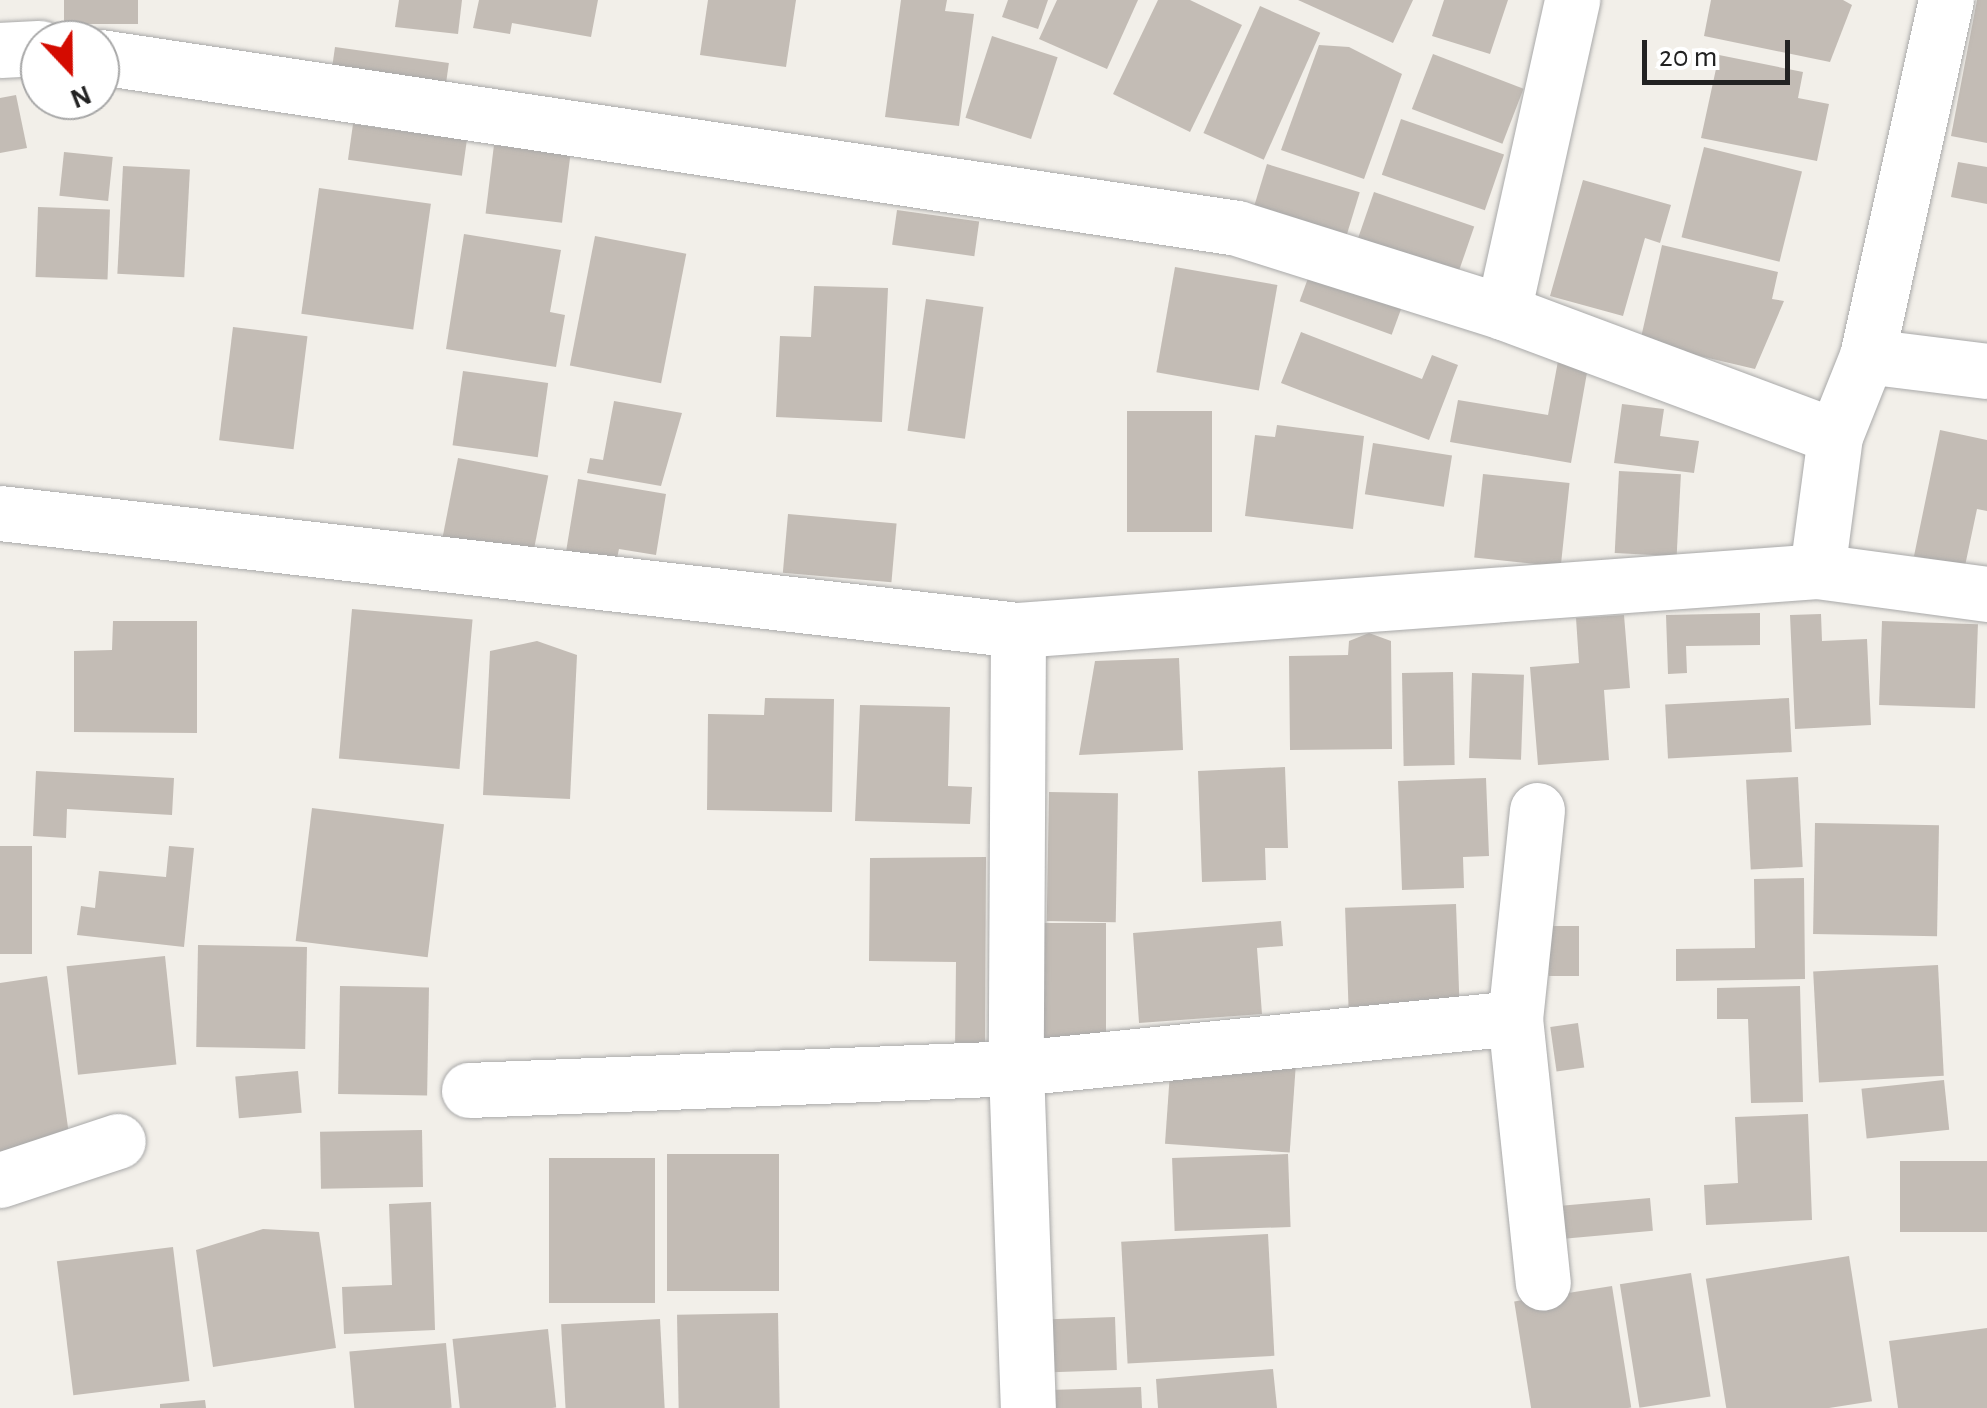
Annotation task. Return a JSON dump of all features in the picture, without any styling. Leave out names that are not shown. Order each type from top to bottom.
[{"type":"street","points":[[1503,312],[1572,0]]},
{"type":"street","points":[[1817,571],[1835,436],[1866,356],[1946,0]]},
{"type":"street","points":[[120,60],[1237,228],[1503,312],[1835,436]]},
{"type":"street","points":[[1866,356],[1987,371]]},
{"type":"street","points":[[0,513],[1018,630],[1817,571],[1987,594]]},
{"type":"street","points":[[1018,630],[1016,1068],[1028,1408]]},
{"type":"street","points":[[1537,810],[1516,1018],[1543,1283]]},
{"type":"street","points":[[470,1090],[1016,1068],[1516,1018]]},
{"type":"street","points":[[0,1180],[118,1141]]},
{"type":"building","points":[[64,0],[138,0],[138,24],[120,24],[120,20],[64,20]]},
{"type":"building","points":[[399,0],[462,0],[458,34],[395,27]]},
{"type":"building","points":[[479,0],[598,0],[591,37],[512,23],[510,34],[473,28]]},
{"type":"building","points":[[708,0],[796,0],[786,67],[700,55]]},
{"type":"building","points":[[901,0],[947,0],[945,11],[974,14],[959,126],[885,117]]},
{"type":"building","points":[[1008,0],[1048,0],[1038,29],[1002,17]]},
{"type":"building","points":[[1057,0],[1138,0],[1107,69],[1039,39]]},
{"type":"building","points":[[1158,0],[1190,0],[1242,25],[1190,132],[1113,94]]},
{"type":"building","points":[[1298,0],[1413,0],[1393,43]]},
{"type":"building","points":[[1444,0],[1508,0],[1490,54],[1432,36]]},
{"type":"building","points":[[1711,0],[1843,0],[1852,5],[1830,62],[1704,36]]},
{"type":"building","points":[[1977,0],[1987,0],[1987,143],[1951,136]]},
{"type":"building","points":[[1260,6],[1320,33],[1264,160],[1203,133]]},
{"type":"building","points":[[992,36],[1058,57],[1031,139],[965,118]]},
{"type":"building","points":[[1319,45],[1349,47],[1402,74],[1364,179],[1281,150]]},
{"type":"building","points":[[335,47],[449,63],[443,104],[329,88]]},
{"type":"building","points":[[1433,54],[1524,89],[1502,144],[1412,109]]},
{"type":"building","points":[[1719,55],[1803,72],[1798,98],[1829,104],[1817,161],[1701,138]]},
{"type":"building","points":[[16,95],[27,148],[0,153],[0,98]]},
{"type":"building","points":[[1401,119],[1504,154],[1485,210],[1382,175]]},
{"type":"building","points":[[353,124],[467,140],[462,176],[348,160]]},
{"type":"building","points":[[494,145],[570,154],[562,223],[486,213]]},
{"type":"building","points":[[1704,147],[1802,171],[1780,262],[1682,237]]},
{"type":"building","points":[[64,152],[113,157],[108,201],[59,196]]},
{"type":"building","points":[[1958,162],[1987,167],[1987,204],[1951,197]]},
{"type":"building","points":[[1267,164],[1360,192],[1345,242],[1252,214]]},
{"type":"building","points":[[123,166],[190,170],[184,277],[117,274]]},
{"type":"building","points":[[1583,180],[1671,205],[1660,243],[1645,238],[1623,316],[1550,296]]},
{"type":"building","points":[[319,188],[431,204],[413,329],[301,314]]},
{"type":"building","points":[[1374,192],[1474,227],[1457,277],[1357,242]]},
{"type":"building","points":[[38,207],[110,210],[108,279],[36,277]]},
{"type":"building","points":[[897,210],[979,222],[974,256],[892,245]]},
{"type":"building","points":[[464,234],[561,250],[550,312],[565,315],[556,367],[446,349]]},
{"type":"building","points":[[595,236],[686,254],[661,383],[570,366]]},
{"type":"building","points":[[1662,245],[1778,272],[1772,299],[1784,301],[1755,369],[1640,342]]},
{"type":"building","points":[[1315,259],[1407,293],[1392,335],[1300,301]]},
{"type":"building","points":[[1175,267],[1277,285],[1259,390],[1156,372]]},
{"type":"building","points":[[814,286],[888,288],[882,422],[776,417],[780,336],[811,337]]},
{"type":"building","points":[[926,299],[983,307],[965,439],[907,431]]},
{"type":"building","points":[[233,327],[307,336],[294,449],[219,440]]},
{"type":"building","points":[[1301,332],[1422,379],[1432,355],[1458,365],[1429,440],[1281,383]]},
{"type":"building","points":[[1558,361],[1588,367],[1571,463],[1450,442],[1458,400],[1548,415]]},
{"type":"building","points":[[463,371],[548,383],[538,457],[453,445]]},
{"type":"building","points":[[614,401],[682,413],[661,486],[587,473],[590,458],[603,460]]},
{"type":"building","points":[[1622,404],[1664,409],[1660,436],[1699,441],[1694,473],[1614,463]]},
{"type":"building","points":[[1127,411],[1212,411],[1212,532],[1127,532]]},
{"type":"building","points":[[1277,425],[1364,436],[1353,529],[1245,516],[1255,435],[1275,437]]},
{"type":"building","points":[[1940,430],[1987,440],[1987,511],[1977,509],[1965,566],[1914,556]]},
{"type":"building","points":[[1373,443],[1452,456],[1444,507],[1365,494]]},
{"type":"building","points":[[458,458],[548,476],[533,556],[442,538]]},
{"type":"building","points":[[1619,471],[1681,474],[1677,556],[1615,553]]},
{"type":"building","points":[[1483,474],[1570,483],[1561,567],[1474,558]]},
{"type":"building","points":[[578,479],[666,494],[656,555],[619,549],[614,572],[564,564]]},
{"type":"building","points":[[788,514],[897,523],[891,582],[783,573]]},
{"type":"building","points":[[352,609],[473,620],[459,769],[339,758]]},
{"type":"building","points":[[1760,613],[1760,645],[1686,646],[1687,673],[1668,674],[1666,615]]},
{"type":"building","points":[[1821,614],[1822,641],[1867,639],[1871,725],[1795,729],[1790,615]]},
{"type":"building","points":[[1624,615],[1630,688],[1604,690],[1609,760],[1538,765],[1530,667],[1579,663],[1576,618]]},
{"type":"building","points":[[113,621],[197,621],[197,733],[74,732],[74,651],[112,650]]},
{"type":"building","points":[[1882,621],[1978,624],[1975,708],[1879,705]]},
{"type":"building","points":[[1369,633],[1391,641],[1392,749],[1290,750],[1289,656],[1348,655],[1349,641]]},
{"type":"building","points":[[537,641],[577,655],[570,799],[483,795],[490,651]]},
{"type":"building","points":[[1179,658],[1183,750],[1079,755],[1095,661]]},
{"type":"building","points":[[1453,672],[1455,765],[1404,766],[1402,673]]},
{"type":"building","points":[[1472,673],[1524,675],[1521,760],[1469,758]]},
{"type":"building","points":[[765,698],[834,699],[832,812],[707,810],[708,714],[764,715]]},
{"type":"building","points":[[1789,698],[1792,752],[1668,758],[1665,704]]},
{"type":"building","points":[[860,705],[950,707],[948,786],[972,787],[970,824],[855,821]]},
{"type":"building","points":[[1285,767],[1288,848],[1265,848],[1266,880],[1202,882],[1198,771]]},
{"type":"building","points":[[36,771],[174,778],[172,815],[67,809],[66,838],[33,836]]},
{"type":"building","points":[[1798,777],[1803,867],[1751,870],[1746,780]]},
{"type":"building","points":[[1486,778],[1489,856],[1463,857],[1464,888],[1402,890],[1398,781]]},
{"type":"building","points":[[1049,792],[1118,793],[1116,922],[1047,921]]},
{"type":"building","points":[[312,808],[444,824],[428,957],[296,941]]},
{"type":"building","points":[[1815,823],[1939,825],[1937,936],[1813,934]]},
{"type":"building","points":[[0,846],[32,846],[32,954],[0,954]]},
{"type":"building","points":[[169,846],[194,848],[184,947],[77,935],[81,906],[95,908],[99,871],[166,877]]},
{"type":"building","points":[[986,857],[985,1050],[955,1050],[956,962],[869,961],[870,858]]},
{"type":"building","points":[[1804,878],[1805,979],[1676,981],[1676,949],[1755,948],[1754,879]]},
{"type":"building","points":[[1456,904],[1459,1003],[1349,1007],[1345,908]]},
{"type":"building","points":[[1281,921],[1283,946],[1257,948],[1262,1014],[1139,1023],[1133,933]]},
{"type":"building","points":[[1032,923],[1106,923],[1106,1042],[1032,1042]]},
{"type":"building","points":[[1549,926],[1579,926],[1579,976],[1549,976]]},
{"type":"building","points":[[198,945],[307,947],[305,1049],[196,1047]]},
{"type":"building","points":[[165,956],[176,1064],[78,1075],[67,966]]},
{"type":"building","points":[[1938,965],[1944,1076],[1819,1082],[1813,972]]},
{"type":"building","points":[[47,976],[70,1142],[0,1152],[0,983]]},
{"type":"building","points":[[340,986],[429,988],[427,1096],[338,1094]]},
{"type":"building","points":[[1800,986],[1803,1102],[1751,1103],[1748,1019],[1717,1019],[1717,988]]},
{"type":"building","points":[[1578,1023],[1584,1068],[1557,1071],[1550,1027]]},
{"type":"building","points":[[1171,1058],[1296,1067],[1290,1153],[1165,1144]]},
{"type":"building","points":[[298,1071],[302,1113],[239,1118],[235,1076]]},
{"type":"building","points":[[1944,1080],[1949,1130],[1867,1138],[1861,1089]]},
{"type":"building","points":[[1808,1114],[1812,1220],[1706,1225],[1704,1185],[1738,1183],[1735,1117]]},
{"type":"building","points":[[422,1130],[423,1187],[321,1189],[320,1132]]},
{"type":"building","points":[[667,1154],[779,1154],[779,1291],[667,1291]]},
{"type":"building","points":[[1288,1154],[1291,1227],[1175,1231],[1172,1158]]},
{"type":"building","points":[[549,1158],[655,1158],[655,1303],[549,1303]]},
{"type":"building","points":[[1900,1161],[1987,1161],[1987,1232],[1900,1232]]},
{"type":"building","points":[[1650,1198],[1653,1231],[1561,1239],[1558,1206]]},
{"type":"building","points":[[431,1202],[435,1330],[344,1334],[342,1287],[392,1285],[389,1204]]},
{"type":"building","points":[[263,1229],[319,1232],[336,1348],[213,1367],[196,1250]]},
{"type":"building","points":[[1268,1234],[1274,1356],[1128,1364],[1121,1242]]},
{"type":"building","points":[[173,1247],[189,1381],[73,1395],[57,1261]]},
{"type":"building","points":[[1849,1256],[1872,1401],[1829,1408],[1726,1408],[1706,1279]]},
{"type":"building","points":[[1691,1273],[1711,1396],[1639,1408],[1620,1284]]},
{"type":"building","points":[[1612,1286],[1631,1407],[1531,1408],[1514,1301]]},
{"type":"building","points":[[778,1313],[780,1408],[679,1408],[677,1315]]},
{"type":"building","points":[[1115,1317],[1117,1370],[1045,1372],[1043,1320]]},
{"type":"building","points":[[660,1319],[665,1408],[566,1408],[561,1324]]},
{"type":"building","points":[[1987,1328],[1987,1408],[1898,1408],[1889,1341]]},
{"type":"building","points":[[548,1329],[556,1408],[460,1408],[453,1339]]},
{"type":"building","points":[[446,1343],[452,1408],[354,1408],[349,1351]]},
{"type":"building","points":[[1273,1369],[1277,1408],[1158,1408],[1156,1379]]},
{"type":"building","points":[[1141,1387],[1142,1408],[1051,1408],[1050,1390]]},
{"type":"building","points":[[205,1400],[206,1408],[160,1408],[160,1404]]}]
